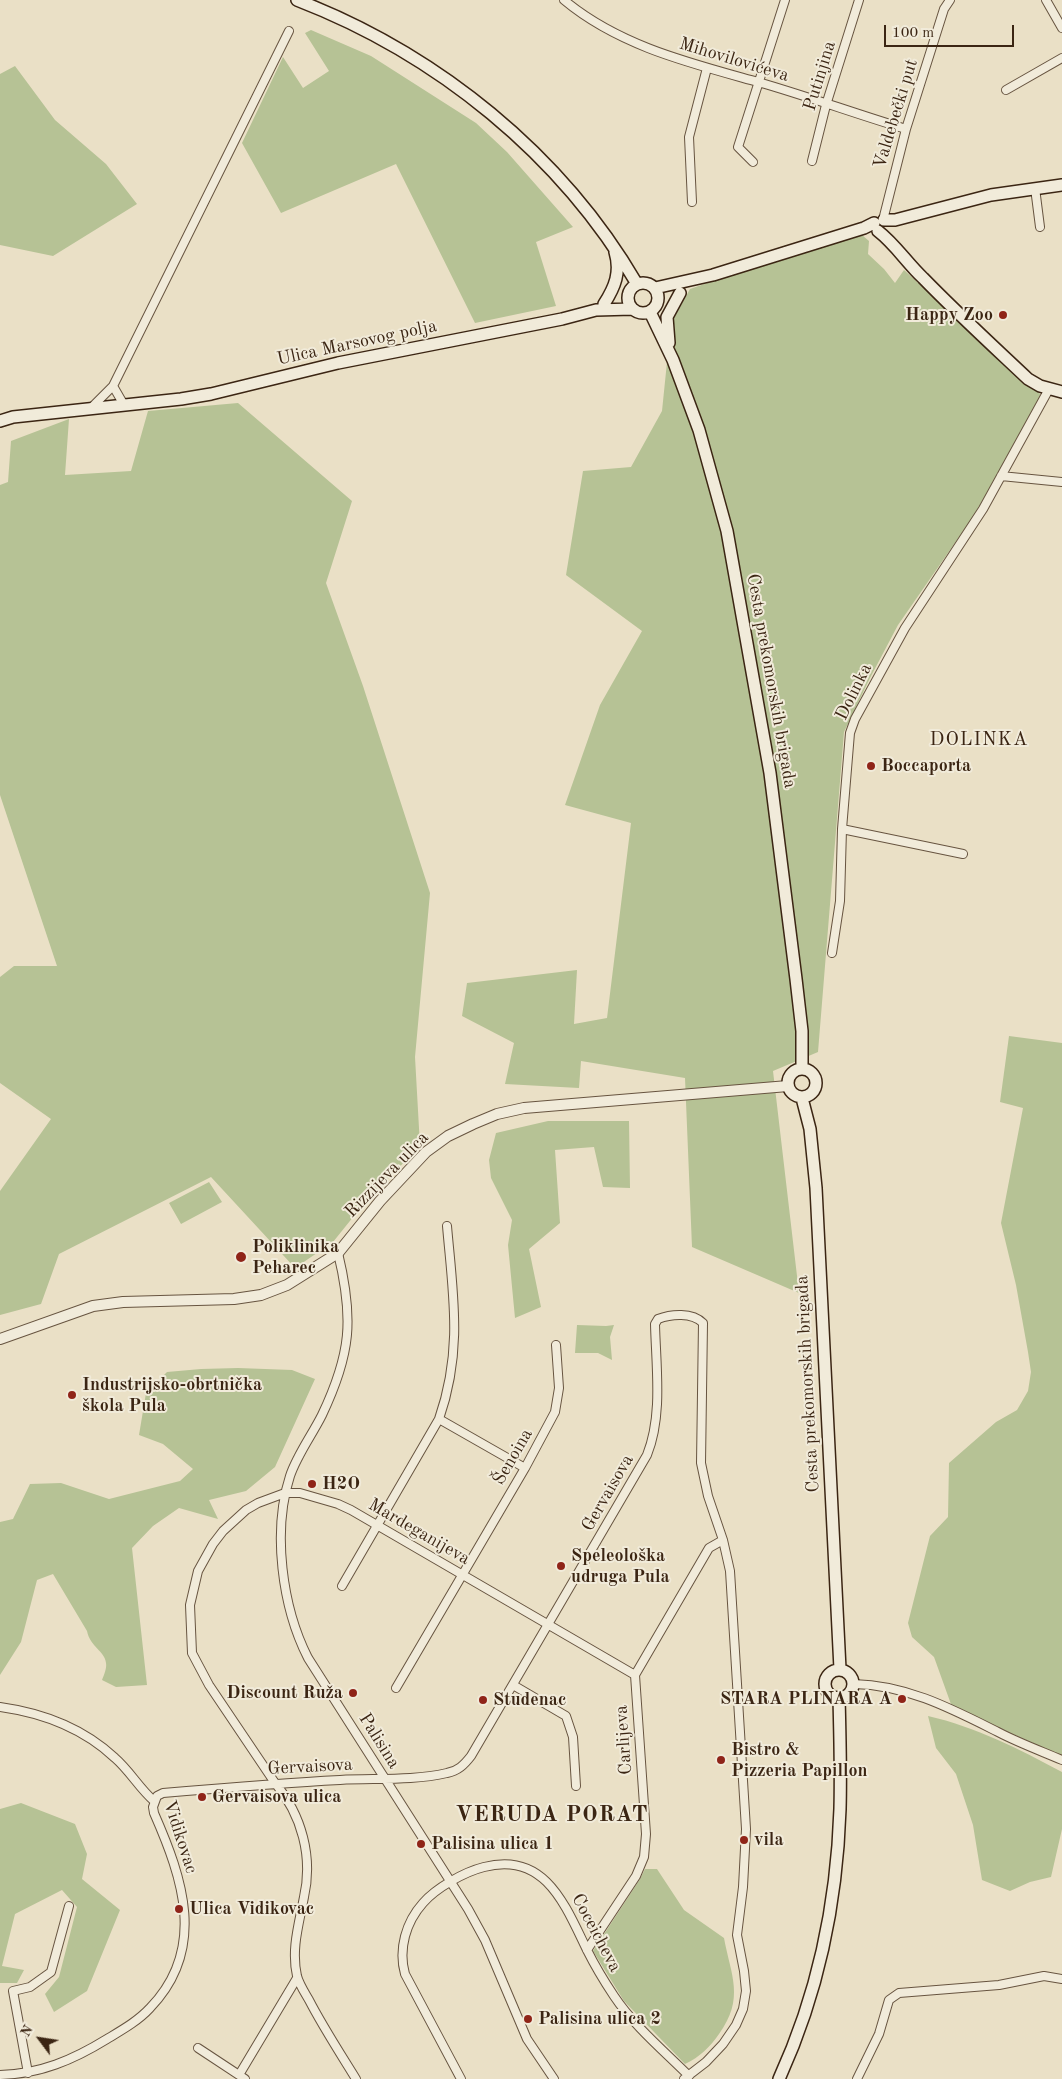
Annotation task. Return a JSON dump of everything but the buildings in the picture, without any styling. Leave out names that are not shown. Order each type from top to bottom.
[{"type":"main road","points":[[297,0],[384,40],[467,94],[509,129],[550,169],[599,225],[638,284]]},
{"type":"main road","points":[[655,288],[713,275],[881,224],[991,195],[1062,185]]},
{"type":"main road","points":[[881,224],[920,276],[962,318],[1028,379],[1040,386],[1062,392]]},
{"type":"main road","points":[[600,307],[617,278],[618,265],[612,243]]},
{"type":"main road","points":[[658,301],[658,292],[648,283],[638,284],[631,288],[628,294],[628,301],[632,309],[641,313],[650,312],[658,301],[680,293],[713,275]]},
{"type":"main road","points":[[670,352],[667,317],[680,293]]},
{"type":"main road","name":"Ulica Marsovog polja","points":[[0,421],[13,417],[124,406],[211,394],[338,363],[562,319],[600,307],[628,294]]},
{"type":"main road","name":"Ulica Marsovog polja","points":[[600,307],[632,309]]},
{"type":"main road","name":"Cesta prekomorskih brigada","points":[[650,312],[670,352],[696,423],[727,531],[770,773],[802,1032],[802,1069]]},
{"type":"main road","points":[[802,1069],[812,1073],[816,1083],[812,1094],[802,1098],[792,1093],[788,1086],[789,1077],[792,1073],[802,1069]]},
{"type":"main road","name":"Cesta prekomorskih brigada","points":[[802,1098],[810,1129],[816,1188],[840,1669]]},
{"type":"main road","points":[[840,1669],[850,1673],[854,1684],[849,1694],[839,1698],[829,1694],[825,1684],[829,1673],[840,1669]]},
{"type":"main road","points":[[779,2079],[810,2000],[819,1967],[832,1899],[840,1808],[839,1698]]},
{"type":"street","name":"Mihovilovićeva","points":[[564,0],[608,30],[661,54],[759,82],[906,129]]},
{"type":"street","points":[[753,162],[738,147],[786,0]]},
{"type":"street","name":"Putinjina","points":[[812,162],[826,104],[859,0]]},
{"type":"street","name":"Valdebečki put","points":[[881,224],[906,129],[944,9],[950,0]]},
{"type":"street","points":[[1046,0],[1062,28]]},
{"type":"street","points":[[90,409],[113,386],[289,31]]},
{"type":"street","points":[[1006,90],[1062,58]]},
{"type":"street","points":[[692,202],[689,137],[707,68]]},
{"type":"street","points":[[1035,188],[1040,227]]},
{"type":"street","points":[[113,386],[124,406]]},
{"type":"street","name":"Dolinka","points":[[832,953],[840,901],[842,829],[850,733],[855,719],[904,628],[967,536],[1049,389]]},
{"type":"street","points":[[1001,476],[1062,482]]},
{"type":"street","points":[[842,829],[963,854]]},
{"type":"street","name":"Rizzijeva ulica","points":[[0,1339],[93,1306],[123,1302],[234,1300],[261,1295],[287,1285],[338,1253],[380,1201],[426,1152],[448,1136],[497,1114],[524,1108],[788,1086]]},
{"type":"street","points":[[342,1586],[439,1418],[447,1396],[454,1352],[455,1330],[447,1226]]},
{"type":"street","name":"Palisina","points":[[338,1253],[348,1313],[343,1361],[336,1383],[321,1416],[291,1473],[285,1493],[282,1525],[285,1589],[298,1637],[308,1658],[451,1883],[485,1940],[527,2039],[554,2079]]},
{"type":"street","name":"Gervaisova","points":[[154,1801],[163,1793],[276,1783],[363,1779],[386,1780],[446,1774],[460,1768],[471,1756],[647,1456],[653,1442],[656,1416],[655,1324],[658,1319],[691,1316],[698,1318],[702,1323],[701,1462],[708,1496],[723,1540]]},
{"type":"street","name":"Šenoina","points":[[396,1688],[543,1437],[555,1412],[558,1400],[556,1345]]},
{"type":"street","points":[[439,1418],[525,1468]]},
{"type":"street","name":"Mardeganijeva","points":[[297,1978],[295,1938],[305,1895],[307,1862],[302,1833],[296,1814],[288,1798],[209,1685],[192,1653],[190,1605],[198,1571],[213,1544],[223,1531],[246,1510],[258,1503],[285,1493],[300,1493],[338,1504],[378,1525],[635,1675]]},
{"type":"street","points":[[635,1675],[708,1548],[723,1540],[730,1571],[746,1821],[743,1887],[737,1935],[746,1991],[743,2009],[736,2025],[723,2044],[687,2078]]},
{"type":"street","name":"Carlijeva","points":[[587,1950],[636,1876],[646,1847],[646,1818],[635,1675]]},
{"type":"street","points":[[854,1684],[877,1684],[907,1692],[966,1716],[1062,1760]]},
{"type":"street","points":[[513,1685],[566,1716],[574,1737],[576,1786]]},
{"type":"street","name":"Vidikovac","points":[[0,1708],[44,1716],[95,1741],[116,1759],[154,1801],[154,1813],[175,1865],[183,1900],[186,1930],[184,1946],[175,1971],[157,2001],[130,2025],[67,2062],[28,2073],[0,2076]]},
{"type":"street","name":"Coceicheva","points":[[461,2079],[405,1974],[402,1963],[407,1927],[417,1910],[433,1893],[468,1872],[493,1865],[507,1864],[522,1867],[545,1880],[555,1889],[569,1912],[603,1979],[621,2006],[687,2078]]},
{"type":"street","points":[[28,2073],[13,1991],[30,1987],[52,1972],[69,1906]]},
{"type":"street","points":[[857,2079],[879,2034],[883,2014],[889,2000],[899,1993],[999,1985],[1044,1976],[1062,1979]]},
{"type":"street","points":[[198,2048],[242,2077],[297,1978]]},
{"type":"street","points":[[297,1978],[315,2012],[356,2079]]},
{"type":"green space","points":[[311,30],[371,56],[476,123],[507,152],[573,227],[536,242],[556,306],[475,323],[396,164],[281,213],[242,143],[283,57],[303,88],[329,71],[305,33]]},
{"type":"green space","points":[[15,66],[55,120],[106,164],[137,204],[53,256],[0,245],[0,74]]},
{"type":"green space","points":[[862,235],[869,241],[868,254],[895,283],[904,270],[1041,395],[975,514],[898,625],[844,732],[818,1052],[773,1071],[799,1293],[692,1247],[685,1078],[581,1061],[579,1088],[505,1084],[514,1043],[462,1016],[467,983],[577,970],[574,1024],[607,1018],[631,823],[565,805],[600,705],[642,631],[566,575],[583,471],[631,467],[662,411],[671,323],[690,289],[765,263]]},
{"type":"green space","points":[[238,403],[352,501],[326,583],[363,686],[430,893],[415,1057],[420,1146],[366,1201],[333,1242],[295,1268],[211,1177],[59,1254],[41,1304],[0,1315],[0,1191],[51,1119],[0,1083],[0,977],[14,966],[57,966],[0,795],[0,485],[8,482],[11,441],[69,419],[65,475],[131,471],[148,411]]},
{"type":"green space","points":[[1009,1036],[1062,1043],[1062,1756],[952,1707],[934,1657],[912,1637],[908,1623],[930,1536],[948,1517],[949,1463],[996,1422],[1017,1410],[1028,1391],[1031,1372],[1028,1352],[1016,1285],[1001,1223],[1023,1108],[1000,1102]]},
{"type":"green space","points":[[548,1121],[629,1121],[630,1188],[603,1187],[594,1147],[555,1150],[560,1223],[529,1249],[541,1307],[515,1318],[508,1245],[512,1220],[491,1178],[489,1160],[496,1133]]},
{"type":"green space","points":[[209,1182],[222,1202],[181,1224],[169,1203]]},
{"type":"green space","points":[[577,1325],[614,1325],[610,1337],[612,1360],[598,1353],[575,1353]]},
{"type":"green space","points":[[238,1368],[292,1370],[315,1379],[275,1467],[246,1491],[209,1500],[218,1519],[179,1508],[153,1526],[132,1548],[147,1685],[116,1687],[102,1680],[106,1667],[105,1659],[91,1641],[53,1574],[37,1580],[21,1642],[0,1675],[0,1522],[13,1519],[30,1484],[61,1483],[109,1499],[180,1481],[193,1469],[163,1444],[139,1435],[146,1393],[167,1372]]},
{"type":"green space","points":[[928,1716],[980,1732],[1062,1772],[1062,1829],[1051,1877],[1030,1882],[1010,1891],[982,1880],[973,1825],[956,1774],[936,1748]]},
{"type":"green space","points":[[21,1803],[75,1824],[87,1854],[82,1879],[120,1910],[87,1991],[54,2012],[45,1994],[59,1977],[77,1907],[62,1890],[15,1914],[2,1966],[24,1970],[17,1983],[0,1983],[0,1809]]},
{"type":"green space","points":[[645,1869],[657,1869],[684,1910],[724,1938],[732,1976],[734,1998],[727,2021],[708,2047],[700,2055],[685,2064],[624,2001],[593,1951]]},
{"type":"place","name":"Happy Zoo","points":[[1003,315]]},
{"type":"place","name":"Boccaporta","points":[[871,766]]},
{"type":"place","name":"Poliklinika Peharec","points":[[241,1257]]},
{"type":"place","name":"Industrijsko-obrtnička škola Pula","points":[[72,1395]]},
{"type":"place","name":"H2O","points":[[312,1484]]},
{"type":"place","name":"Speleološka udruga Pula","points":[[561,1566]]},
{"type":"place","name":"Discount Ruža","points":[[353,1693]]},
{"type":"place","name":"STARA PLINARA A","points":[[902,1699]]},
{"type":"place","name":"Studenac","points":[[483,1700]]},
{"type":"place","name":"Bistro & Pizzeria Papillon","points":[[721,1760]]},
{"type":"place","name":"Gervaisova ulica","points":[[202,1797]]},
{"type":"place","name":"vila","points":[[744,1840]]},
{"type":"place","name":"Palisina ulica 1","points":[[421,1844]]},
{"type":"place","name":"Ulica Vidikovac","points":[[179,1909]]},
{"type":"place","name":"Palisina ulica 2","points":[[528,2019]]},
{"type":"district","name":"DOLINKA","points":[[979,740]]},
{"type":"district","name":"VERUDA PORAT","points":[[552,1815]]}]
